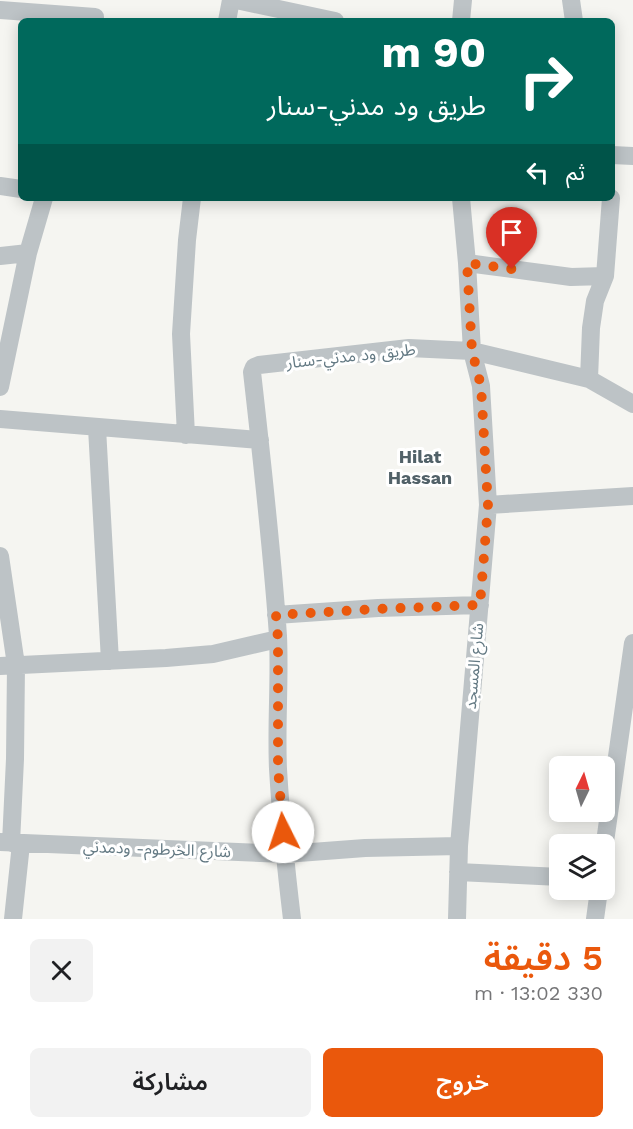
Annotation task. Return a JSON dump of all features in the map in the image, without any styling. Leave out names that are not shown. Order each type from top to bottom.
[{"type":"street","points":[[227,18],[231,0]]},
{"type":"street","points":[[236,0],[321,18]]},
{"type":"street","points":[[461,18],[463,0]]},
{"type":"street","points":[[571,0],[574,18]]},
{"type":"street","points":[[0,10],[96,12]]},
{"type":"street","points":[[615,155],[633,156]]},
{"type":"street","points":[[0,186],[18,189]]},
{"type":"street","points":[[0,387],[28,254],[43,201]]},
{"type":"street","points":[[186,435],[181,334],[192,201]]},
{"type":"street","name":"شارع المسجد","points":[[457,919],[459,846],[488,506],[481,386],[472,351],[461,201]]},
{"type":"street","points":[[590,379],[591,328],[595,301],[605,276],[611,201]]},
{"type":"street","points":[[0,256],[28,254]]},
{"type":"street","points":[[467,263],[572,277],[605,276]]},
{"type":"street","name":"طريق ود مدني-سنار","points":[[260,440],[252,372],[254,368],[259,365],[409,348],[472,351],[590,379],[633,404]]},
{"type":"street","points":[[0,419],[260,440],[278,639],[278,767],[292,919]]},
{"type":"street","points":[[97,428],[110,661]]},
{"type":"street","points":[[488,506],[633,496]]},
{"type":"street","points":[[0,556],[16,740],[10,843],[13,919]]},
{"type":"street","points":[[276,615],[480,605]]},
{"type":"street","points":[[8,665],[213,654],[278,639]]},
{"type":"street","points":[[607,834],[629,706],[633,643]]},
{"type":"street","name":"شارع الخرطوم- ودمدني","points":[[10,843],[285,854],[365,848],[459,846]]},
{"type":"street","points":[[458,872],[549,876]]},
{"type":"street","points":[[595,919],[598,900]]},
{"type":"district","name":"Hilat Hassan","points":[[420,466]]},
{"type":"route","points":[[283,832],[278,767],[276,615],[480,605],[488,506],[481,386],[472,351],[467,263],[512,269]]}]
